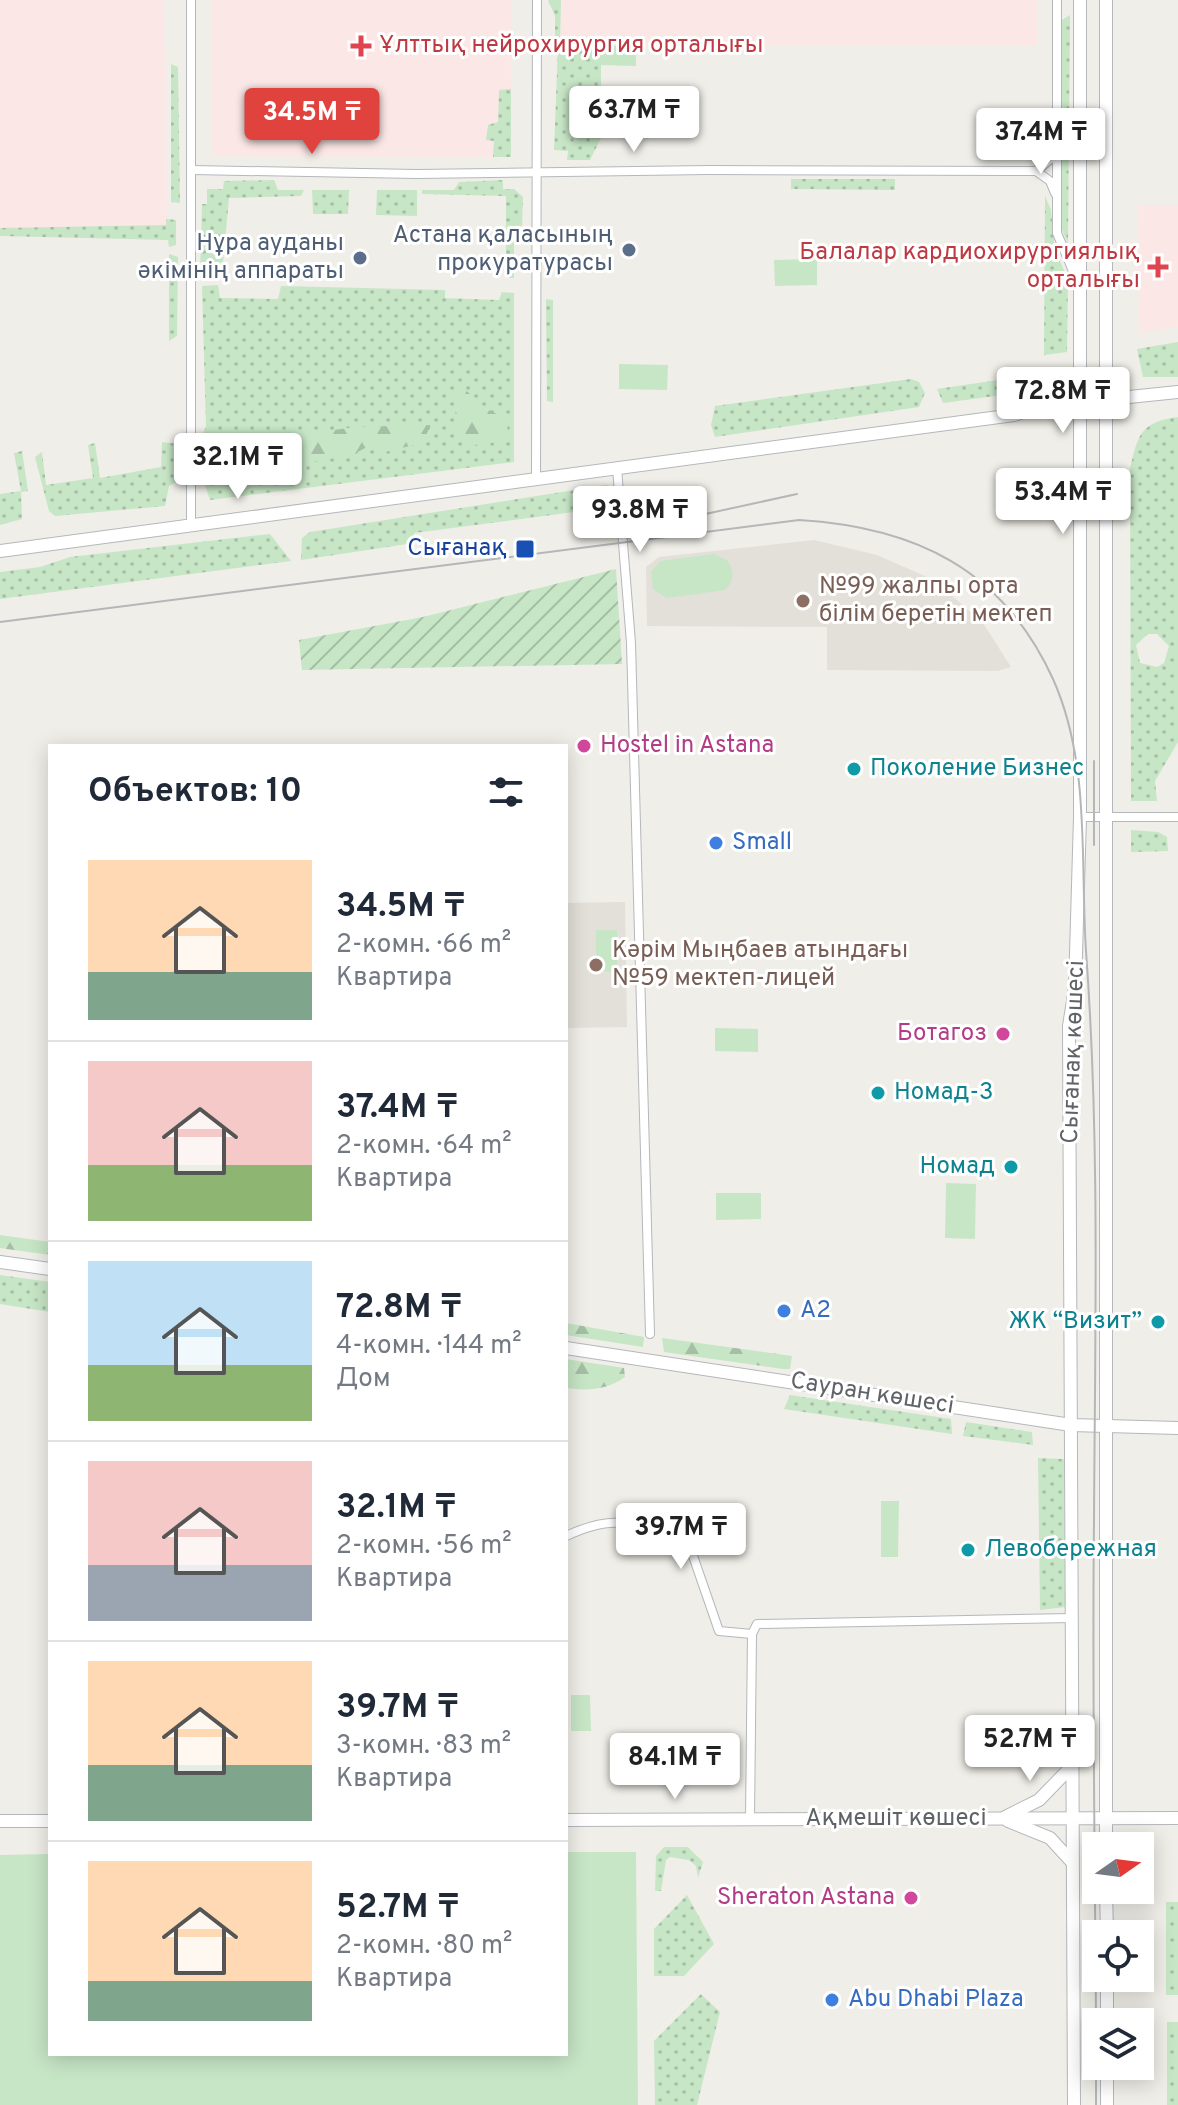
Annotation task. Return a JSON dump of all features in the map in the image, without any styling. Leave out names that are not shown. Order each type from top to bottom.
[{"type":"main road","name":"Сығанақ көшесі","points":[[1074,2105],[1069,1026],[1075,988],[1080,817],[1080,0]]},
{"type":"main road","name":"Сығанақ көшесі","points":[[1106,0],[1106,1832]]},
{"type":"main road","points":[[555,476],[563,470],[691,451],[1040,406],[1178,392]]},
{"type":"main road","points":[[0,551],[1014,415],[1040,406]]},
{"type":"main road","points":[[0,1262],[48,1269]]},
{"type":"main road","name":"Сауран көшесі","points":[[568,1348],[1071,1425],[1178,1428]]},
{"type":"main road","points":[[1002,1818],[1039,1800],[1072,1766]]},
{"type":"main road","points":[[1002,1818],[1050,1838],[1071,1861]]},
{"type":"main road","name":"Ақмешіт көшесі","points":[[568,1820],[1178,1818]]},
{"type":"main road","points":[[0,1821],[48,1821]]},
{"type":"main road","points":[[1107,2080],[1107,2105]]},
{"type":"street","points":[[191,0],[191,526]]},
{"type":"street","points":[[536,478],[537,0]]},
{"type":"street","points":[[1057,0],[1057,233],[1081,290]]},
{"type":"street","points":[[1032,171],[1057,154]]},
{"type":"street","points":[[192,170],[417,174],[536,171],[1032,171],[1050,181],[1057,199]]},
{"type":"street","points":[[617,468],[631,643],[650,1334]]},
{"type":"street","points":[[1080,817],[1178,817]]},
{"type":"street","points":[[568,1535],[588,1526],[620,1521],[692,1553],[719,1631],[752,1634]]},
{"type":"street","points":[[750,1819],[752,1634],[753,1628],[761,1623],[1073,1618]]},
{"type":"shaded area","points":[[0,0],[164,0],[167,225],[0,228]]},
{"type":"shaded area","name":"Ұлттық нейрохирургия орталығы","points":[[211,0],[512,0],[511,157],[211,156]]},
{"type":"shaded area","points":[[561,0],[1037,0],[1037,46],[560,46]]},
{"type":"shaded area","name":"Балалар кардиохирургиялық орталығы","points":[[1137,206],[1178,206],[1178,327],[1139,333]]},
{"type":"shaded area","name":"№99 жалпы орта білім беретін мектеп","points":[[814,540],[877,555],[934,580],[983,623],[1011,667],[998,671],[827,670],[827,627],[647,626],[646,567],[659,557]]},
{"type":"shaded area","name":"Кәрім Мыңбаев атындағы №59 мектеп-лицей","points":[[625,902],[627,1027],[568,1028],[568,903]]},
{"type":"green space","points":[[548,0],[561,0],[560,46],[601,46],[601,138],[590,160],[567,160],[568,151],[554,150],[558,46],[555,43],[555,16]]},
{"type":"green space","points":[[1070,15],[1068,244],[1060,225],[1060,21]]},
{"type":"green space","points":[[601,46],[636,46],[636,66],[601,65]]},
{"type":"green space","points":[[171,64],[178,67],[180,203],[171,202]]},
{"type":"green space","points":[[511,89],[511,157],[493,157],[494,141],[486,140],[488,125],[498,122],[499,90]]},
{"type":"green space","points":[[791,179],[895,179],[895,190],[791,189]]},
{"type":"green space","points":[[274,180],[278,190],[304,190],[301,196],[229,198],[222,274],[200,275],[202,204],[207,204],[207,189],[223,189],[224,181]]},
{"type":"green space","points":[[503,180],[503,189],[514,189],[523,197],[522,226],[514,231],[514,278],[506,278],[506,196],[422,194],[422,190],[454,190],[459,182]]},
{"type":"green space","points":[[312,190],[349,190],[348,214],[313,214]]},
{"type":"green space","points":[[377,190],[417,190],[417,216],[376,215]]},
{"type":"green space","points":[[1045,196],[1051,210],[1055,250],[1068,279],[1067,352],[1044,355]]},
{"type":"green space","points":[[166,219],[176,220],[176,245],[169,247],[168,240],[0,236],[0,228],[166,225]]},
{"type":"green space","points":[[169,254],[178,257],[177,336],[169,341]]},
{"type":"green space","points":[[817,259],[817,285],[775,286],[774,260]]},
{"type":"green space","points":[[218,285],[220,298],[278,299],[281,286],[445,290],[445,298],[499,300],[502,292],[514,293],[514,462],[210,500],[199,454],[206,427],[202,286]]},
{"type":"green space","points":[[546,299],[553,300],[553,402],[547,401]]},
{"type":"green space","points":[[1178,342],[1178,377],[1143,377],[1137,349]]},
{"type":"green space","points":[[619,364],[668,365],[667,390],[619,389]]},
{"type":"green space","points":[[1039,374],[1041,390],[943,403],[937,389]]},
{"type":"green space","points":[[911,379],[919,382],[925,393],[919,407],[715,437],[711,425],[715,406]]},
{"type":"green space","points":[[456,381],[484,407],[507,420],[508,441],[466,446],[455,435]]},
{"type":"green space","points":[[1178,417],[1178,742],[1155,781],[1157,801],[1131,801],[1130,469],[1143,432],[1165,419]],"holes":[[[1148,634],[1157,634],[1169,646],[1164,663],[1157,667],[1140,663],[1136,645]]]},
{"type":"green space","points":[[431,425],[422,443],[385,452],[367,447],[352,455],[215,478],[215,447],[355,427]]},
{"type":"green space","points":[[162,442],[178,444],[178,481],[169,486],[165,506],[55,516],[49,511],[35,457],[42,452],[46,485],[93,478],[88,445],[95,443],[100,478],[161,467]]},
{"type":"green space","points":[[22,451],[28,491],[21,492],[22,519],[0,525],[0,494],[21,491],[14,453]]},
{"type":"green space","points":[[606,485],[612,487],[612,507],[414,533],[414,543],[301,560],[302,538],[310,532]]},
{"type":"green space","points":[[270,534],[291,561],[0,599],[0,572],[40,567],[70,557]]},
{"type":"green space","points":[[714,554],[727,560],[731,568],[732,579],[725,590],[667,598],[653,589],[651,572],[660,561]]},
{"type":"green space","points":[[616,569],[622,664],[302,670],[299,640],[423,617]]},
{"type":"green space","points":[[1131,830],[1158,832],[1167,837],[1168,851],[1131,852]]},
{"type":"green space","points":[[596,930],[617,930],[617,972],[596,971]]},
{"type":"green space","points":[[715,1028],[758,1029],[758,1052],[715,1051]]},
{"type":"green space","points":[[946,1183],[976,1184],[975,1239],[945,1238]]},
{"type":"green space","points":[[716,1193],[761,1193],[761,1219],[716,1220]]},
{"type":"green space","points":[[0,1235],[48,1242],[48,1255],[0,1248]]},
{"type":"green space","points":[[0,1275],[48,1282],[48,1312],[0,1304]]},
{"type":"green space","points":[[568,1323],[644,1337],[643,1347],[568,1335]]},
{"type":"green space","points":[[662,1338],[792,1356],[790,1369],[664,1352]]},
{"type":"green space","points":[[568,1359],[624,1368],[625,1377],[611,1385],[568,1388]]},
{"type":"green space","points":[[790,1395],[951,1419],[952,1434],[784,1409]]},
{"type":"green space","points":[[966,1422],[1032,1432],[1033,1445],[963,1436]]},
{"type":"green space","points":[[1038,1458],[1064,1459],[1065,1607],[1040,1610]]},
{"type":"green space","points":[[881,1501],[899,1501],[898,1557],[881,1557]]},
{"type":"green space","points":[[571,1695],[590,1695],[591,1731],[571,1731]]},
{"type":"green space","points":[[664,1847],[688,1847],[703,1862],[698,1878],[696,1866],[689,1860],[670,1857],[666,1860],[661,1891],[655,1891],[656,1856]]},
{"type":"green space","points":[[568,1852],[636,1852],[638,2105],[0,2105],[0,1855],[48,1854],[48,2056],[568,2056]]},
{"type":"green space","points":[[687,1895],[714,1944],[684,1976],[654,1976],[654,1929]]},
{"type":"green space","points":[[1166,1902],[1178,1902],[1178,1995],[1166,1995]]},
{"type":"green space","points":[[701,1994],[720,2012],[697,2105],[655,2105],[654,2041]]},
{"type":"green space","points":[[1167,2022],[1178,2022],[1178,2105],[1167,2105]]},
{"type":"tram line","points":[[655,525],[797,494]]},
{"type":"tram line","points":[[0,622],[799,520],[881,532],[917,544],[951,561],[981,582],[1009,609],[1032,641],[1053,679],[1065,711],[1079,779],[1082,813],[1095,1165],[1093,1645],[1096,2008]]},
{"type":"tram line","points":[[1094,761],[1094,845]]},
{"type":"tram line","points":[[1096,2080],[1096,2105]]},
{"type":"place","name":"Ұлттық нейрохирургия орталығы","points":[[361,46]]},
{"type":"place","name":"Астана қаласының прокуратурасы","points":[[629,250]]},
{"type":"place","name":"Нұра ауданы әкімінің аппараты","points":[[360,258]]},
{"type":"place","name":"Балалар кардиохирургиялық орталығы","points":[[1158,267]]},
{"type":"place","name":"Сығанақ","points":[[525,549]]},
{"type":"place","name":"№99 жалпы орта білім беретін мектеп","points":[[803,601]]},
{"type":"place","name":"Hostel in Astana","points":[[584,746]]},
{"type":"place","name":"Поколение Бизнес","points":[[854,769]]},
{"type":"place","name":"Small","points":[[716,843]]},
{"type":"place","name":"Кәрім Мыңбаев атындағы №59 мектеп-лицей","points":[[596,965]]},
{"type":"place","name":"Ботагоз","points":[[1003,1034]]},
{"type":"place","name":"Номад-3","points":[[878,1093]]},
{"type":"place","name":"Номад","points":[[1011,1167]]},
{"type":"place","name":"А2","points":[[784,1311]]},
{"type":"place","name":"ЖК “Визит”","points":[[1158,1322]]},
{"type":"place","name":"Левобережная","points":[[968,1550]]},
{"type":"place","name":"Sheraton Astana","points":[[911,1898]]},
{"type":"place","name":"Abu Dhabi Plaza","points":[[832,2000]]}]
